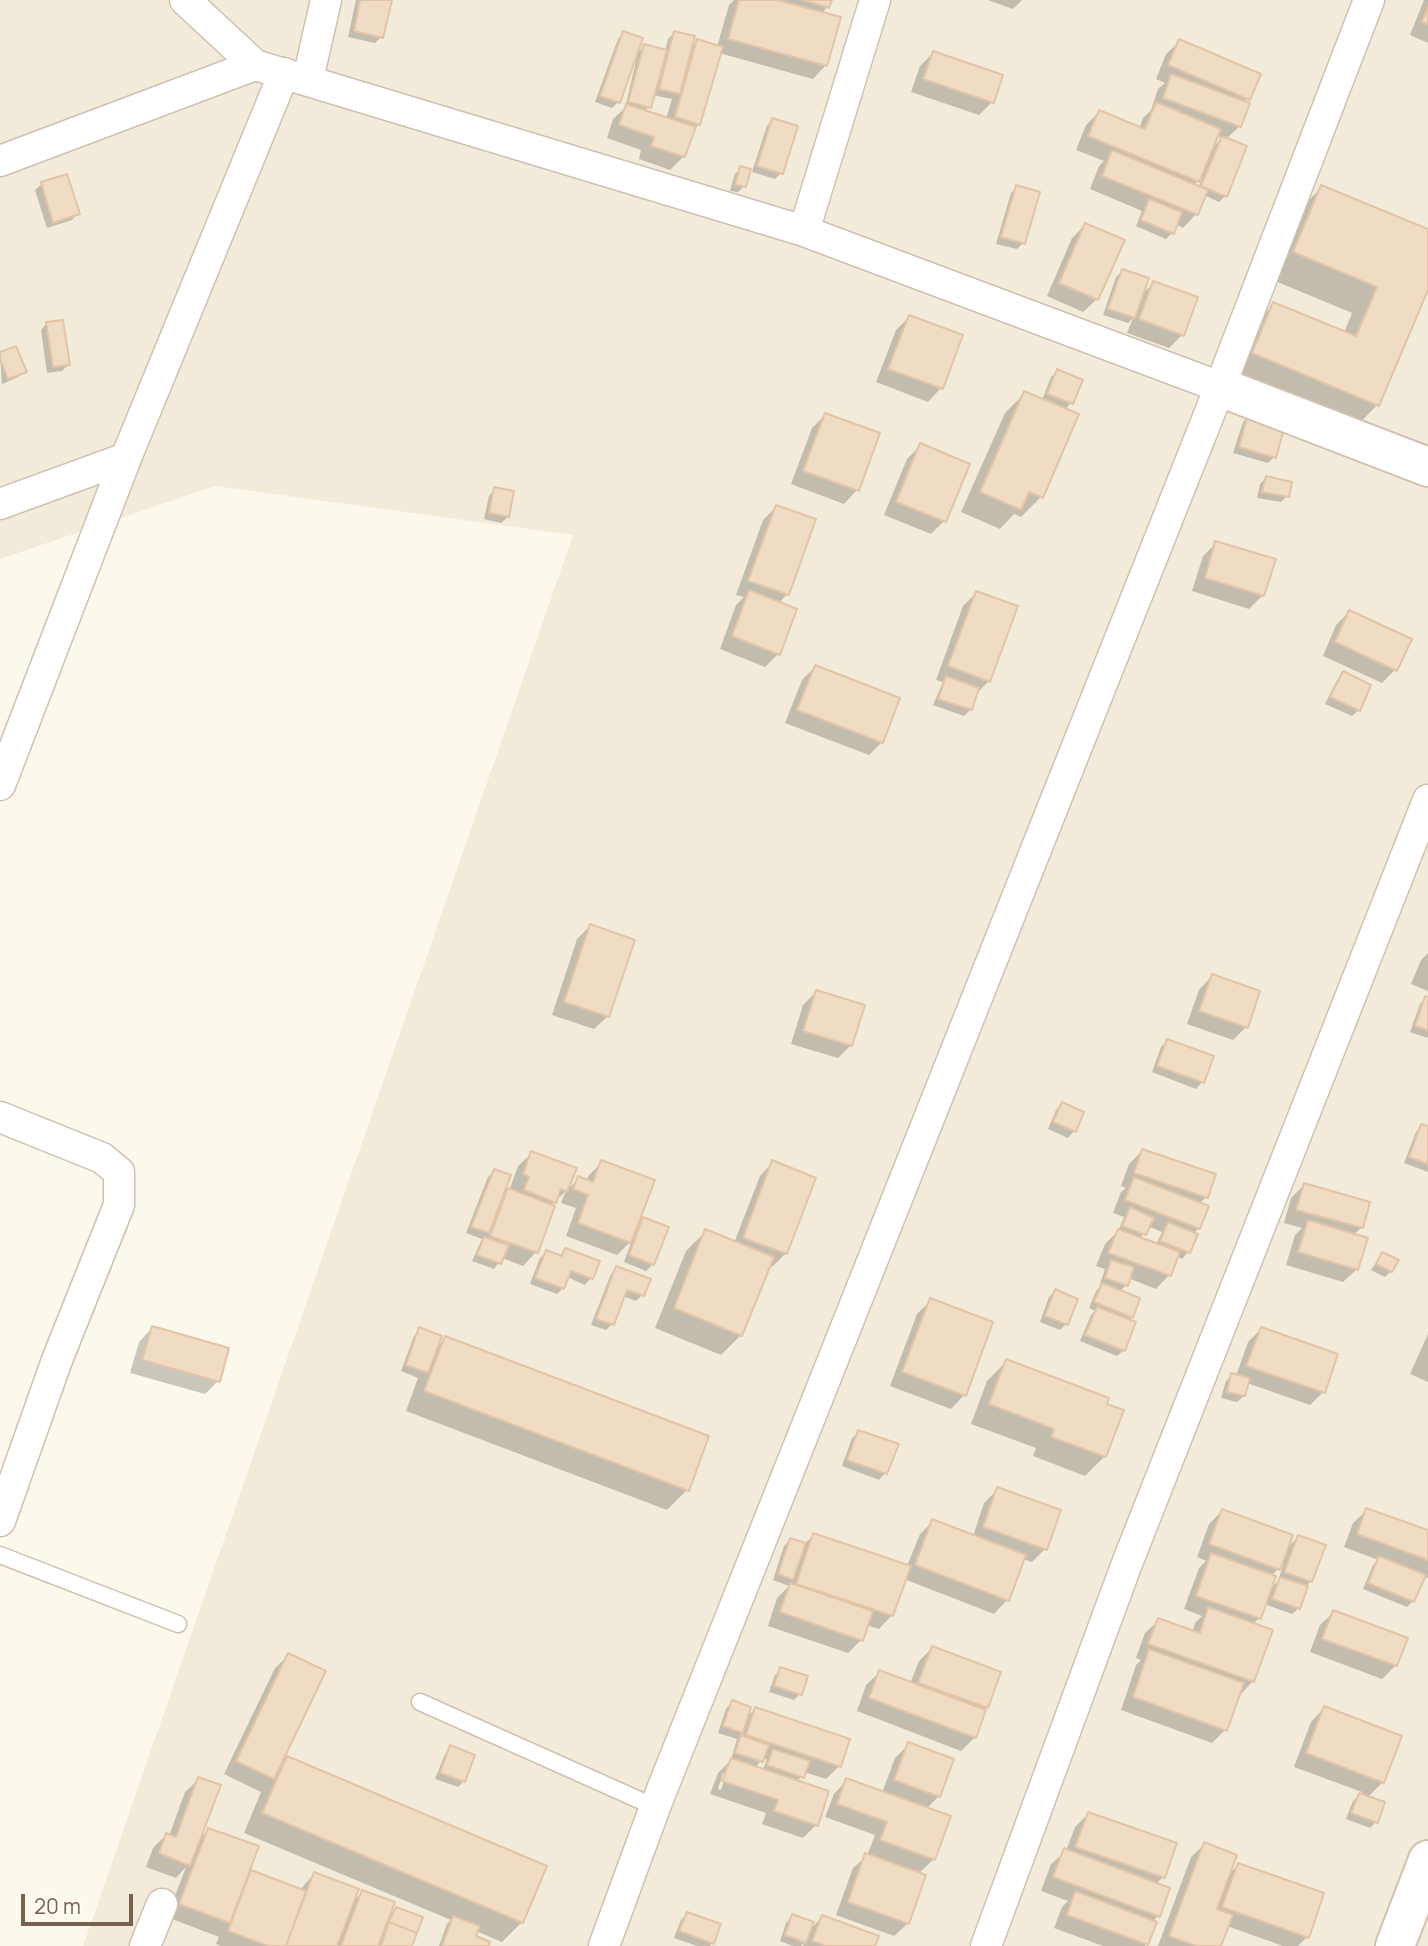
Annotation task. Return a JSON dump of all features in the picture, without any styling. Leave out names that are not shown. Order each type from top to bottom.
[{"type":"street","points":[[185,0],[282,72],[804,232],[1428,467]]},
{"type":"street","points":[[0,785],[126,458],[282,72],[326,0]]},
{"type":"street","points":[[804,232],[876,0]]},
{"type":"street","points":[[604,1946],[655,1807],[1220,387],[1369,0]]},
{"type":"street","points":[[0,161],[282,72]]},
{"type":"street","points":[[0,504],[126,458]]},
{"type":"street","points":[[986,1946],[1126,1566],[1428,800]]},
{"type":"street","points":[[0,1117],[102,1158],[119,1172],[119,1205],[57,1360],[0,1521]]},
{"type":"street","points":[[1395,1946],[1428,1860]]},
{"type":"street","points":[[145,1946],[162,1904]]},
{"type":"lane","points":[[0,1555],[178,1624]]},
{"type":"lane","points":[[421,1702],[655,1807]]},
{"type":"shaded area","points":[[0,0],[1428,0],[1428,1946],[83,1946],[573,535],[215,486],[0,559]]},
{"type":"building","points":[[360,0],[392,0],[383,38],[354,31]]},
{"type":"building","points":[[739,0],[777,0],[841,17],[827,66],[728,39]]},
{"type":"building","points":[[804,0],[832,0],[829,8]]},
{"type":"building","points":[[1428,7],[1428,24],[1422,22]]},
{"type":"building","points":[[623,31],[643,38],[620,103],[600,96]]},
{"type":"building","points":[[674,31],[695,36],[680,94],[659,89]]},
{"type":"building","points":[[697,39],[723,47],[700,125],[675,117]]},
{"type":"building","points":[[1179,39],[1261,74],[1250,100],[1168,65]]},
{"type":"building","points":[[644,44],[667,50],[651,108],[628,102]]},
{"type":"building","points":[[933,51],[1003,75],[994,103],[923,79]]},
{"type":"building","points":[[1171,74],[1250,103],[1241,127],[1163,98]]},
{"type":"building","points":[[1156,102],[1221,129],[1199,182],[1088,136],[1099,110],[1145,129]]},
{"type":"building","points":[[626,104],[696,127],[685,157],[651,146],[654,137],[619,125]]},
{"type":"building","points":[[772,118],[798,126],[783,174],[757,166]]},
{"type":"building","points":[[1222,136],[1247,146],[1227,197],[1201,186]]},
{"type":"building","points":[[1112,150],[1208,190],[1198,215],[1102,176]]},
{"type":"building","points":[[740,166],[751,169],[746,187],[735,185]]},
{"type":"building","points":[[67,174],[80,214],[53,223],[41,182]]},
{"type":"building","points":[[1016,185],[1040,192],[1025,244],[1001,237]]},
{"type":"building","points":[[1321,185],[1428,229],[1428,290],[1379,406],[1252,353],[1273,302],[1356,336],[1377,287],[1293,252]]},
{"type":"building","points":[[1149,199],[1182,212],[1174,234],[1141,220]]},
{"type":"building","points":[[1085,223],[1125,240],[1098,300],[1059,283]]},
{"type":"building","points":[[1122,269],[1149,278],[1135,318],[1108,309]]},
{"type":"building","points":[[1153,281],[1198,297],[1184,336],[1139,319]]},
{"type":"building","points":[[909,315],[963,335],[943,389],[888,369]]},
{"type":"building","points":[[63,320],[70,365],[53,367],[46,322]]},
{"type":"building","points":[[16,346],[27,372],[8,379],[0,352]]},
{"type":"building","points":[[1057,369],[1083,380],[1073,404],[1047,394]]},
{"type":"building","points":[[1024,391],[1079,414],[1043,498],[1029,492],[1021,510],[980,492]]},
{"type":"building","points":[[825,413],[880,433],[859,491],[803,471]]},
{"type":"building","points":[[1248,414],[1285,425],[1276,458],[1239,447]]},
{"type":"building","points":[[920,443],[970,464],[946,522],[896,502]]},
{"type":"building","points":[[1266,476],[1292,482],[1289,497],[1262,492]]},
{"type":"building","points":[[494,487],[514,491],[509,517],[489,513]]},
{"type":"building","points":[[776,505],[816,519],[789,595],[748,581]]},
{"type":"building","points":[[1215,541],[1276,559],[1264,596],[1205,578]]},
{"type":"building","points":[[749,590],[797,609],[780,655],[732,636]]},
{"type":"building","points":[[976,591],[1018,606],[990,682],[948,666]]},
{"type":"building","points":[[1349,610],[1412,639],[1397,671],[1335,642]]},
{"type":"building","points":[[815,665],[900,698],[883,743],[797,710]]},
{"type":"building","points":[[1343,671],[1371,685],[1360,711],[1330,697]]},
{"type":"building","points":[[946,676],[979,688],[972,710],[938,699]]},
{"type":"building","points":[[590,924],[635,940],[609,1017],[564,1002]]},
{"type":"building","points":[[1212,974],[1260,991],[1248,1028],[1199,1011]]},
{"type":"building","points":[[816,990],[865,1005],[852,1046],[803,1031]]},
{"type":"building","points":[[1425,996],[1428,997],[1428,1030],[1415,1026]]},
{"type":"building","points":[[1167,1039],[1214,1056],[1204,1083],[1157,1066]]},
{"type":"building","points":[[1062,1102],[1084,1112],[1076,1132],[1053,1122]]},
{"type":"building","points":[[1421,1124],[1428,1126],[1428,1164],[1409,1157]]},
{"type":"building","points":[[1142,1149],[1216,1174],[1208,1198],[1134,1173]]},
{"type":"building","points":[[531,1151],[577,1168],[567,1192],[561,1189],[556,1203],[524,1190],[529,1177],[523,1174]]},
{"type":"building","points":[[601,1160],[655,1180],[631,1243],[578,1223],[588,1195],[573,1189],[578,1176],[593,1182]]},
{"type":"building","points":[[772,1160],[816,1178],[787,1254],[743,1238]]},
{"type":"building","points":[[494,1169],[511,1175],[489,1233],[471,1227]]},
{"type":"building","points":[[1134,1177],[1209,1206],[1200,1229],[1125,1200]]},
{"type":"building","points":[[1304,1183],[1370,1202],[1363,1228],[1296,1210]]},
{"type":"building","points":[[508,1188],[555,1206],[538,1253],[490,1236]]},
{"type":"building","points":[[1130,1207],[1154,1218],[1146,1235],[1122,1226]]},
{"type":"building","points":[[643,1217],[669,1227],[654,1265],[629,1255]]},
{"type":"building","points":[[1308,1220],[1368,1238],[1358,1270],[1298,1252]]},
{"type":"building","points":[[1168,1222],[1198,1234],[1190,1253],[1160,1241]]},
{"type":"building","points":[[705,1229],[774,1257],[742,1336],[674,1308]]},
{"type":"building","points":[[1118,1229],[1180,1252],[1171,1276],[1108,1253]]},
{"type":"building","points":[[484,1237],[509,1245],[501,1264],[477,1255]]},
{"type":"building","points":[[565,1248],[600,1261],[593,1279],[571,1271],[564,1289],[535,1278],[546,1250],[562,1256]]},
{"type":"building","points":[[1382,1252],[1399,1260],[1392,1272],[1376,1264]]},
{"type":"building","points":[[1111,1260],[1134,1267],[1128,1286],[1105,1278]]},
{"type":"building","points":[[616,1266],[651,1279],[644,1296],[627,1290],[614,1325],[596,1319]]},
{"type":"building","points":[[1102,1283],[1140,1298],[1133,1318],[1094,1302]]},
{"type":"building","points":[[1055,1289],[1078,1299],[1068,1325],[1045,1316]]},
{"type":"building","points":[[930,1298],[993,1322],[966,1396],[902,1372]]},
{"type":"building","points":[[1097,1307],[1136,1322],[1125,1351],[1085,1335]]},
{"type":"building","points":[[152,1326],[229,1348],[220,1382],[142,1360]]},
{"type":"building","points":[[419,1327],[442,1336],[428,1373],[406,1365]]},
{"type":"building","points":[[1261,1327],[1338,1354],[1325,1393],[1246,1366]]},
{"type":"building","points":[[445,1336],[709,1436],[689,1491],[424,1391]]},
{"type":"building","points":[[1006,1359],[1109,1398],[1107,1404],[1124,1410],[1106,1457],[1051,1437],[1054,1429],[989,1404]]},
{"type":"building","points":[[1231,1373],[1250,1378],[1245,1396],[1227,1392]]},
{"type":"building","points":[[858,1430],[899,1444],[887,1474],[847,1460]]},
{"type":"building","points":[[997,1487],[1061,1510],[1047,1550],[983,1527]]},
{"type":"building","points":[[1366,1508],[1428,1530],[1428,1560],[1357,1534]]},
{"type":"building","points":[[1222,1509],[1293,1535],[1280,1570],[1209,1544]]},
{"type":"building","points":[[932,1519],[1026,1555],[1009,1601],[915,1565]]},
{"type":"building","points":[[813,1533],[911,1566],[893,1616],[796,1584]]},
{"type":"building","points":[[1298,1535],[1326,1545],[1312,1582],[1284,1572]]},
{"type":"building","points":[[790,1538],[806,1543],[793,1580],[778,1574]]},
{"type":"building","points":[[1211,1553],[1276,1576],[1261,1619],[1196,1596]]},
{"type":"building","points":[[1379,1556],[1426,1575],[1414,1602],[1368,1583]]},
{"type":"building","points":[[1280,1577],[1308,1586],[1300,1609],[1272,1599]]},
{"type":"building","points":[[790,1583],[873,1611],[863,1641],[780,1612]]},
{"type":"building","points":[[1208,1607],[1273,1630],[1254,1682],[1148,1644],[1158,1618],[1200,1633]]},
{"type":"building","points":[[1333,1610],[1408,1638],[1397,1666],[1322,1639]]},
{"type":"building","points":[[932,1646],[1001,1672],[988,1708],[918,1683]]},
{"type":"building","points":[[1149,1649],[1244,1683],[1227,1731],[1133,1697]]},
{"type":"building","points":[[288,1653],[326,1671],[274,1779],[236,1761]]},
{"type":"building","points":[[780,1667],[808,1676],[802,1695],[774,1686]]},
{"type":"building","points":[[879,1670],[986,1710],[976,1738],[869,1698]]},
{"type":"building","points":[[732,1700],[751,1707],[743,1733],[723,1726]]},
{"type":"building","points":[[1324,1706],[1402,1736],[1384,1783],[1306,1753]]},
{"type":"building","points":[[755,1707],[850,1739],[841,1767],[746,1735]]},
{"type":"building","points":[[741,1735],[769,1745],[763,1762],[735,1753]]},
{"type":"building","points":[[908,1742],[954,1759],[940,1797],[894,1780]]},
{"type":"building","points":[[450,1745],[475,1755],[465,1782],[440,1773]]},
{"type":"building","points":[[773,1749],[810,1761],[804,1778],[767,1765]]},
{"type":"building","points":[[287,1756],[547,1866],[523,1923],[262,1813]]},
{"type":"building","points":[[731,1758],[829,1791],[818,1826],[774,1811],[778,1800],[722,1781]]},
{"type":"building","points":[[198,1777],[221,1785],[190,1866],[159,1853],[166,1833],[176,1837]]},
{"type":"building","points":[[846,1778],[951,1816],[935,1860],[880,1840],[887,1822],[837,1804]]},
{"type":"building","points":[[1359,1793],[1385,1802],[1378,1823],[1351,1813]]},
{"type":"building","points":[[1088,1812],[1177,1843],[1165,1878],[1075,1847]]},
{"type":"building","points":[[208,1828],[259,1846],[230,1923],[179,1904]]},
{"type":"building","points":[[1204,1842],[1237,1855],[1217,1909],[1233,1915],[1221,1946],[1196,1946],[1169,1936]]},
{"type":"building","points":[[1064,1848],[1170,1888],[1160,1917],[1053,1877]]},
{"type":"building","points":[[865,1853],[926,1875],[909,1924],[848,1902]]},
{"type":"building","points":[[1238,1863],[1324,1893],[1309,1938],[1222,1907]]},
{"type":"building","points":[[251,1870],[306,1891],[286,1946],[268,1946],[228,1931]]},
{"type":"building","points":[[314,1872],[359,1889],[337,1946],[286,1946]]},
{"type":"building","points":[[362,1890],[395,1902],[378,1946],[341,1946]]},
{"type":"building","points":[[1075,1891],[1157,1922],[1148,1945],[1067,1915]]},
{"type":"building","points":[[396,1907],[423,1917],[417,1933],[389,1922]]},
{"type":"building","points":[[687,1912],[721,1924],[714,1944],[679,1931]]},
{"type":"building","points":[[792,1914],[814,1922],[806,1943],[785,1935]]},
{"type":"building","points":[[822,1915],[879,1936],[875,1946],[826,1946],[812,1941]]},
{"type":"building","points":[[453,1916],[480,1926],[476,1936],[490,1942],[489,1946],[442,1946]]},
{"type":"building","points":[[389,1922],[417,1933],[412,1946],[381,1946]]}]
